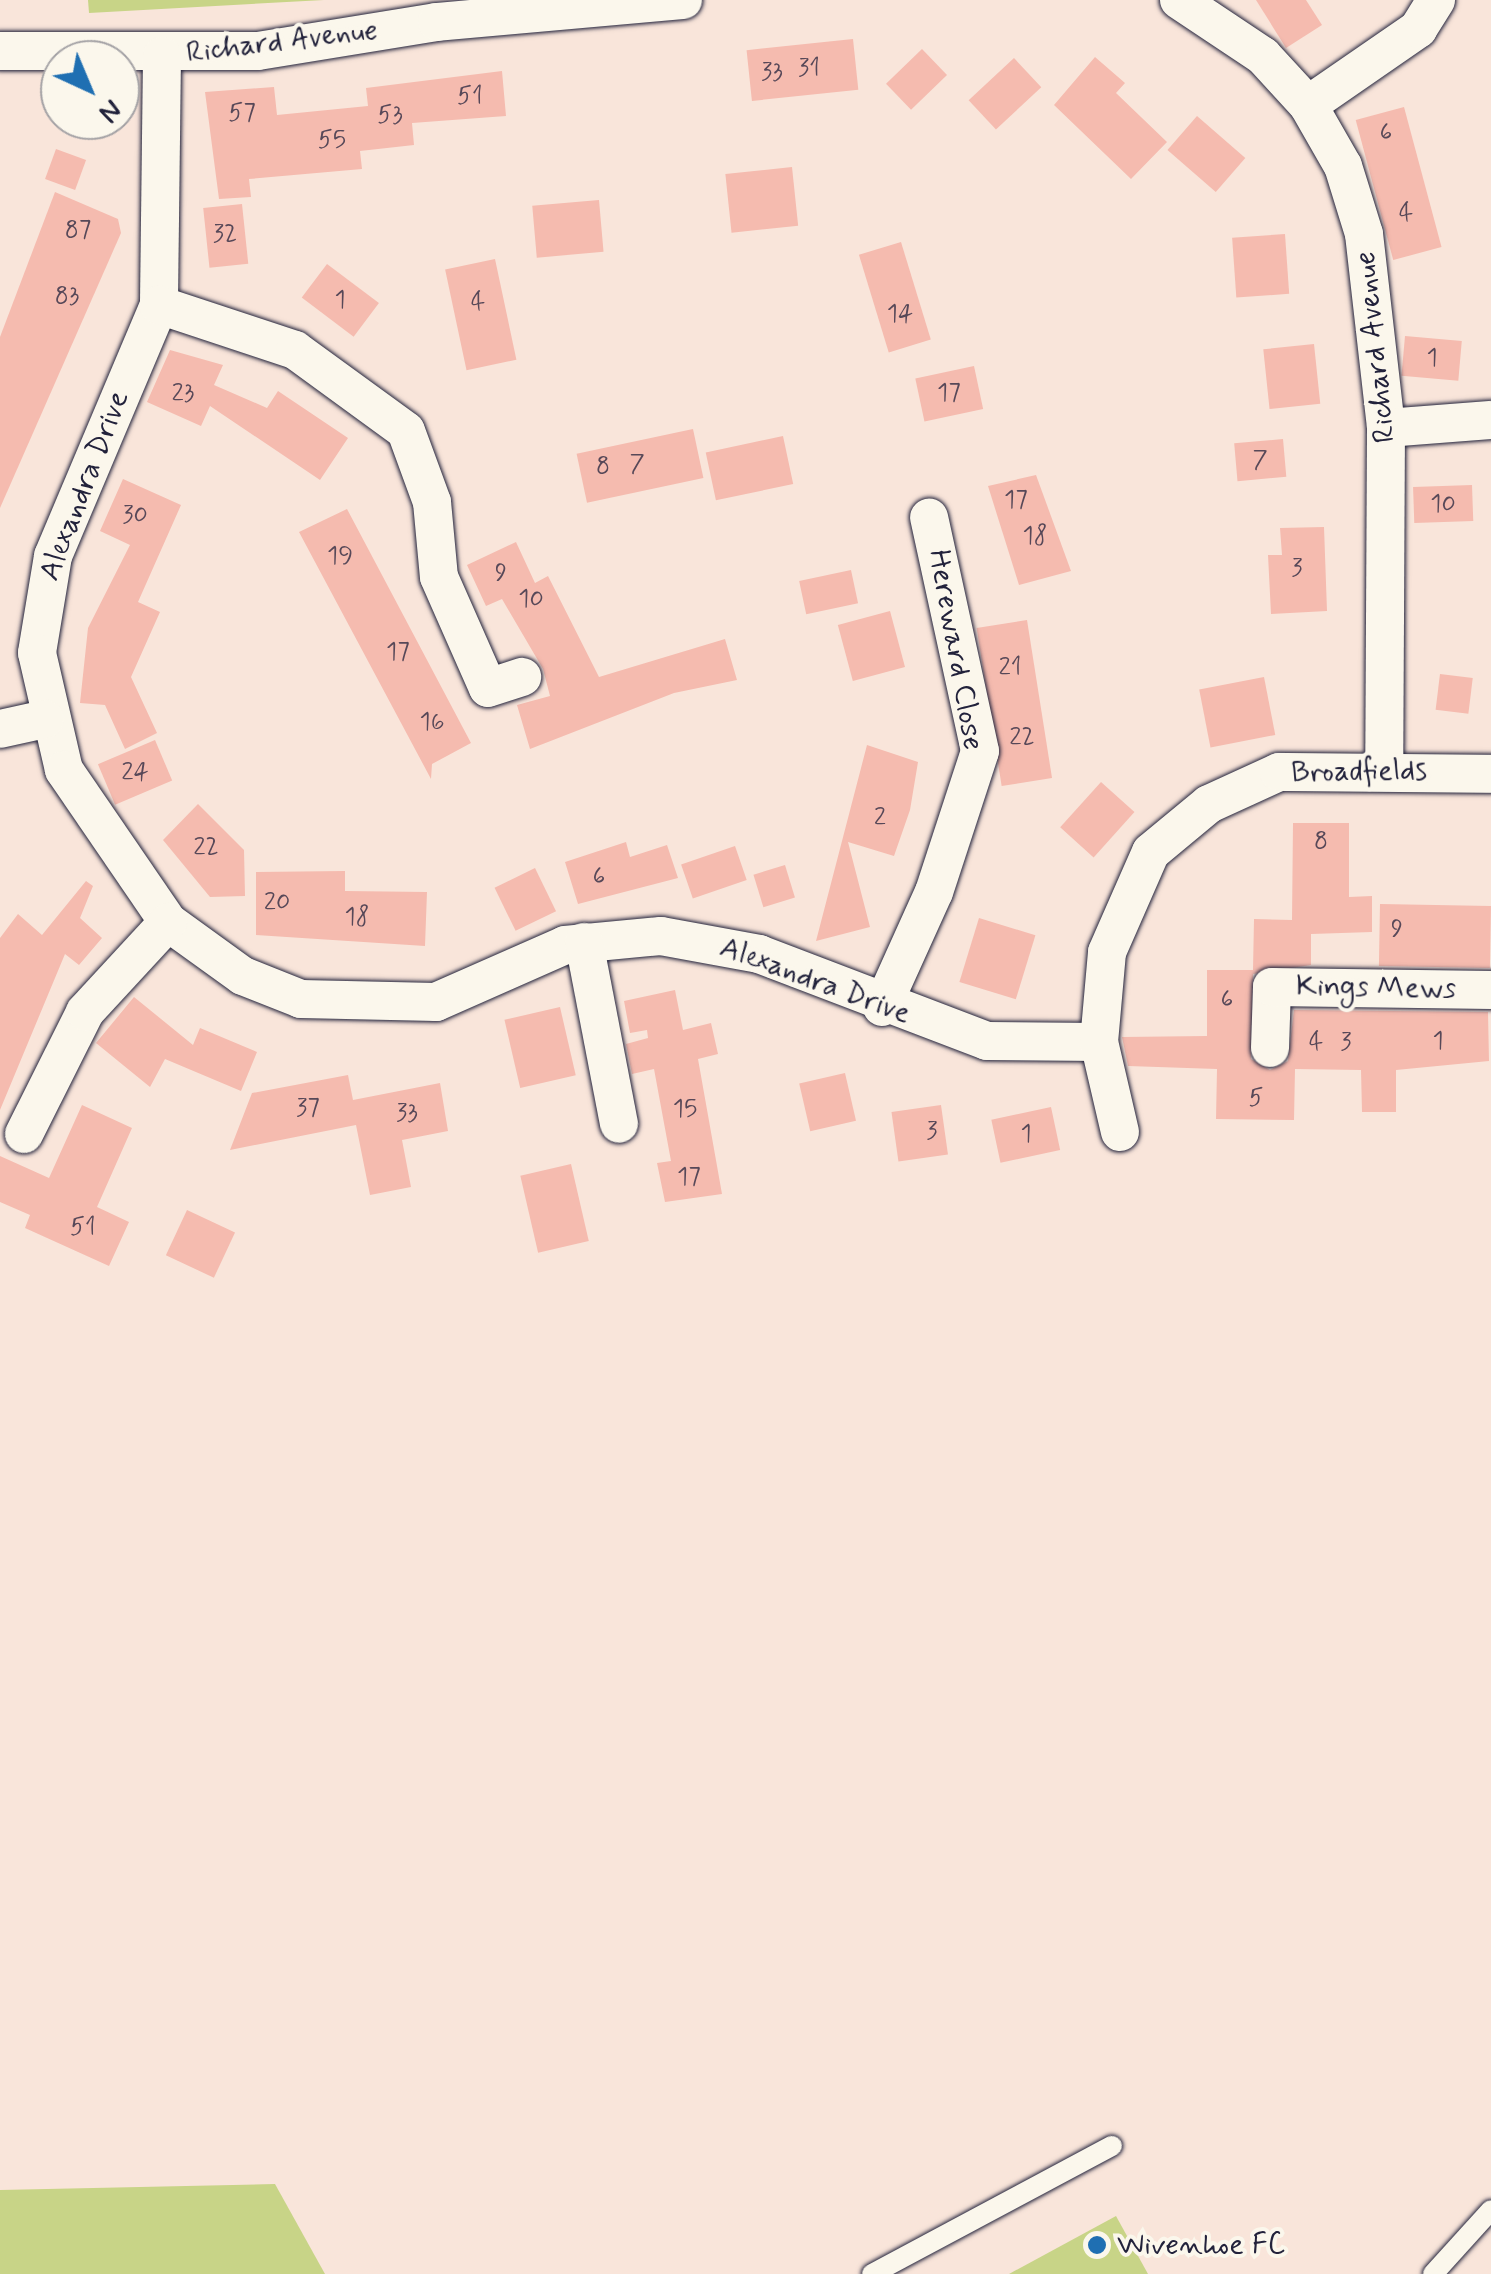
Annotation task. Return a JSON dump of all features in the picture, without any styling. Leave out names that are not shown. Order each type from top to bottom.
[{"type":"street","name":"Richard Avenue","points":[[0,51],[162,56],[436,11],[684,0]]},
{"type":"street","name":"Richard Avenue","points":[[1180,0],[1262,56],[1308,105],[1343,166],[1364,234],[1386,428],[1384,768]]},
{"type":"street","points":[[1308,105],[1418,29],[1436,0]]},
{"type":"street","name":"Alexandra Drive","points":[[162,56],[159,305],[53,556],[36,653],[45,719],[64,770],[168,922],[243,976],[301,999],[360,1006],[436,1002],[584,942],[719,943],[882,1007],[988,1041],[1099,1042]]},
{"type":"street","points":[[159,305],[295,350],[406,431],[432,502],[439,577],[488,688],[522,677]]},
{"type":"street","points":[[1386,428],[1491,420]]},
{"type":"street","name":"Hereward Close","points":[[882,1007],[934,892],[980,752],[929,516]]},
{"type":"street","points":[[0,729],[45,719]]},
{"type":"street","name":"Broadfields","points":[[1120,1132],[1099,1042],[1106,952],[1151,852],[1208,804],[1278,772],[1384,768],[1491,774]]},
{"type":"street","points":[[24,1134],[85,1012],[168,922]]},
{"type":"street","points":[[584,942],[620,1124]]},
{"type":"street","name":"Kings Mews","points":[[1270,1048],[1272,987],[1486,990]]},
{"type":"lane","points":[[872,2274],[1112,2146]]},
{"type":"lane","points":[[1432,2274],[1491,2210]]},
{"type":"green space","points":[[88,0],[324,0],[89,13]]},
{"type":"green space","points":[[275,2184],[325,2274],[0,2274],[0,2190]]},
{"type":"green space","name":"Wivenhoe FC","points":[[1116,2216],[1148,2274],[1009,2274]]},
{"type":"building","points":[[1256,0],[1306,0],[1322,25],[1286,48]]},
{"type":"building","points":[[853,39],[858,90],[752,101],[747,50]]},
{"type":"building","points":[[922,49],[947,75],[911,110],[886,84]]},
{"type":"building","points":[[1095,57],[1125,83],[1116,93],[1167,142],[1131,179],[1054,105]]},
{"type":"building","points":[[1014,58],[1041,87],[996,130],[969,100]]},
{"type":"building","points":[[502,71],[506,116],[412,123],[414,145],[360,151],[362,169],[249,179],[251,197],[219,199],[205,92],[274,87],[277,115],[368,106],[366,88]]},
{"type":"building","points":[[1404,107],[1442,247],[1393,260],[1356,120]]},
{"type":"building","points":[[1197,116],[1245,158],[1216,192],[1167,150]]},
{"type":"building","points":[[56,149],[86,160],[75,190],[45,179]]},
{"type":"building","points":[[792,167],[798,226],[732,233],[725,174]]},
{"type":"building","points":[[55,192],[118,219],[121,233],[0,508],[0,337]]},
{"type":"building","points":[[599,200],[604,252],[537,258],[532,206]]},
{"type":"building","points":[[242,204],[248,264],[209,268],[203,208]]},
{"type":"building","points":[[1285,234],[1289,294],[1236,298],[1232,238]]},
{"type":"building","points":[[901,242],[931,340],[889,352],[859,255]]},
{"type":"building","points":[[495,259],[516,360],[467,370],[445,270]]},
{"type":"building","points":[[327,264],[379,303],[354,337],[302,298]]},
{"type":"building","points":[[1405,336],[1462,341],[1458,381],[1402,376]]},
{"type":"building","points":[[1314,344],[1320,404],[1270,409],[1263,349]]},
{"type":"building","points":[[170,350],[223,365],[214,385],[267,408],[278,391],[348,438],[320,480],[210,406],[201,426],[147,402]]},
{"type":"building","points":[[974,366],[983,409],[924,422],[915,378]]},
{"type":"building","points":[[693,429],[703,478],[587,503],[577,454]]},
{"type":"building","points":[[783,436],[793,484],[716,500],[706,452]]},
{"type":"building","points":[[1283,439],[1286,477],[1237,481],[1234,443]]},
{"type":"building","points":[[1036,475],[1071,571],[1019,585],[988,486]]},
{"type":"building","points":[[123,479],[181,505],[138,602],[160,612],[131,677],[157,733],[125,749],[105,705],[80,703],[88,628],[130,545],[100,531]]},
{"type":"building","points":[[1472,485],[1473,521],[1414,523],[1413,487]]},
{"type":"building","points":[[347,509],[471,743],[432,764],[431,779],[299,532]]},
{"type":"building","points":[[1324,527],[1327,611],[1271,614],[1268,555],[1282,555],[1280,528]]},
{"type":"building","points":[[516,542],[535,583],[548,576],[599,677],[725,639],[737,680],[674,693],[530,749],[517,705],[550,696],[543,669],[502,599],[486,606],[467,565]]},
{"type":"building","points":[[851,570],[858,603],[806,614],[799,581]]},
{"type":"building","points":[[890,611],[905,667],[853,681],[838,625]]},
{"type":"building","points":[[1027,620],[1052,778],[1002,786],[977,628]]},
{"type":"building","points":[[1440,674],[1473,678],[1468,714],[1436,710]]},
{"type":"building","points":[[1264,677],[1275,735],[1210,748],[1199,690]]},
{"type":"building","points":[[155,740],[172,781],[115,805],[98,764]]},
{"type":"building","points":[[867,745],[918,762],[910,810],[894,856],[848,842],[870,927],[816,941]]},
{"type":"building","points":[[1101,782],[1134,812],[1094,857],[1060,827]]},
{"type":"building","points":[[198,804],[244,850],[245,896],[210,897],[163,840]]},
{"type":"building","points":[[1293,823],[1349,823],[1349,897],[1372,896],[1372,932],[1311,934],[1311,965],[1253,974],[1251,1059],[1270,1070],[1288,1061],[1294,1010],[1488,1012],[1489,1061],[1396,1070],[1396,1112],[1362,1112],[1361,1070],[1295,1069],[1294,1120],[1216,1119],[1217,1069],[1128,1066],[1122,1037],[1207,1036],[1207,970],[1253,970],[1254,919],[1292,920]]},
{"type":"building","points":[[626,842],[630,857],[667,845],[678,878],[578,904],[565,862]]},
{"type":"building","points":[[735,846],[747,880],[693,899],[681,865]]},
{"type":"building","points":[[785,865],[795,898],[763,907],[753,875]]},
{"type":"building","points":[[535,868],[556,911],[516,931],[495,888]]},
{"type":"building","points":[[345,871],[345,891],[427,892],[425,946],[256,935],[256,872]]},
{"type":"building","points":[[86,881],[93,886],[80,918],[102,938],[79,965],[65,954],[0,1110],[0,938],[18,914],[42,935]]},
{"type":"building","points":[[1380,904],[1491,906],[1490,968],[1379,966]]},
{"type":"building","points":[[979,918],[1035,935],[1016,999],[959,982]]},
{"type":"building","points":[[675,990],[683,1030],[711,1023],[718,1054],[698,1059],[722,1194],[665,1202],[657,1163],[671,1161],[654,1069],[632,1074],[626,1044],[648,1038],[647,1030],[630,1033],[624,1001]]},
{"type":"building","points":[[134,997],[193,1045],[200,1028],[257,1052],[241,1091],[165,1059],[150,1087],[96,1043]]},
{"type":"building","points":[[560,1007],[576,1075],[520,1088],[504,1020]]},
{"type":"building","points":[[845,1073],[856,1121],[810,1131],[799,1084]]},
{"type":"building","points":[[348,1075],[353,1100],[440,1083],[448,1131],[402,1140],[411,1187],[370,1195],[356,1125],[230,1150],[252,1093]]},
{"type":"building","points":[[82,1105],[132,1128],[97,1207],[129,1222],[109,1266],[25,1228],[30,1215],[0,1202],[0,1156],[49,1178]]},
{"type":"building","points":[[941,1105],[948,1155],[898,1161],[891,1112]]},
{"type":"building","points":[[1051,1107],[1060,1150],[1000,1163],[991,1120]]},
{"type":"building","points":[[571,1164],[589,1241],[538,1253],[520,1176]]},
{"type":"building","points":[[187,1210],[235,1232],[214,1278],[166,1255]]},
{"type":"place","name":"Wivenhoe FC","points":[[1097,2245]]}]
